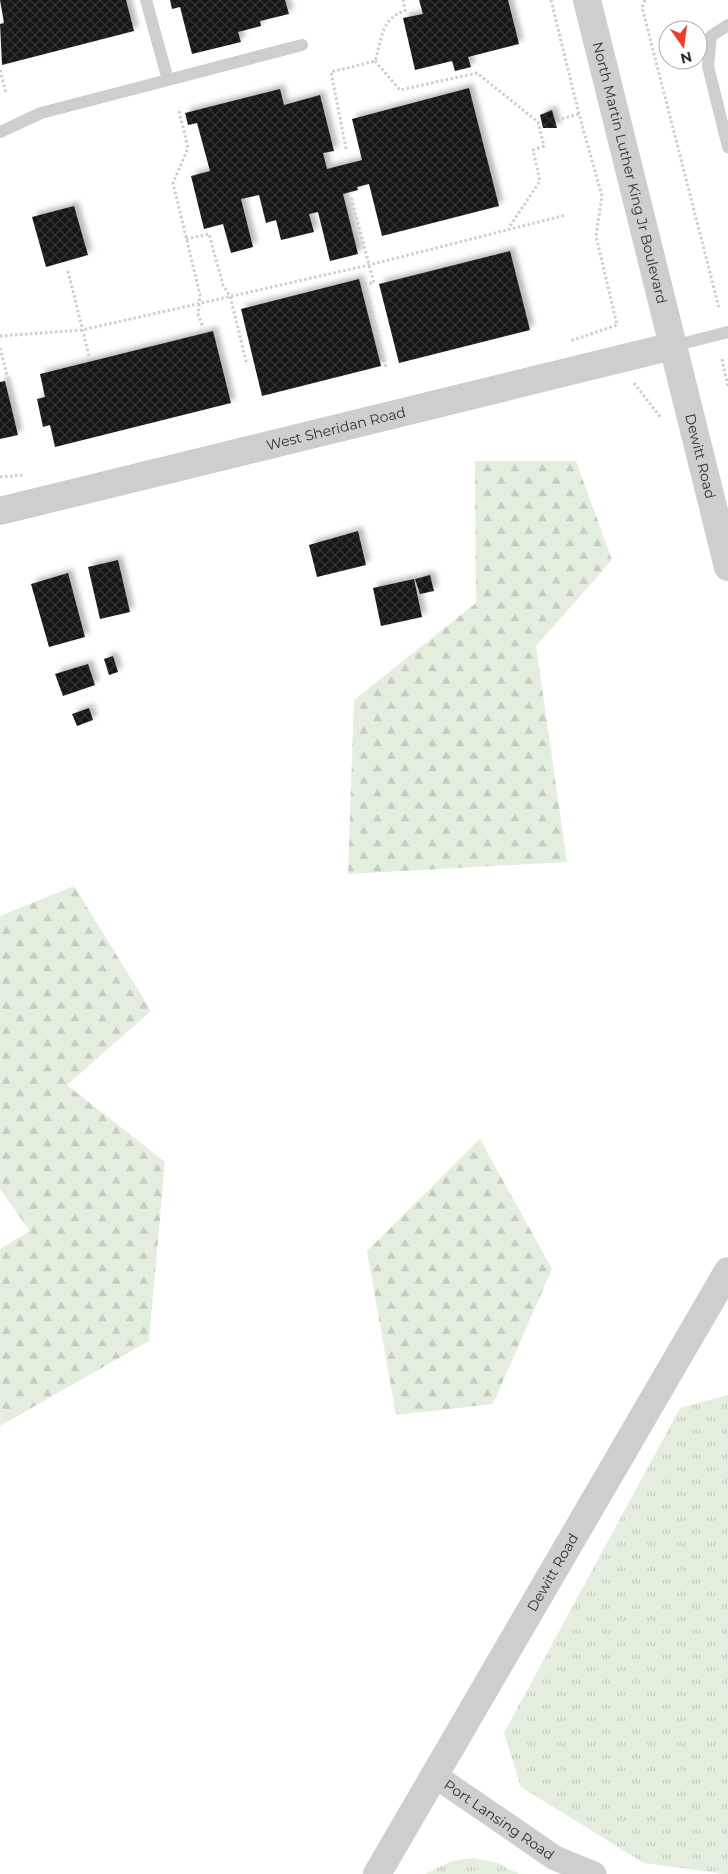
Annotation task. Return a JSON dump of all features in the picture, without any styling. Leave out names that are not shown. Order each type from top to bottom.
[{"type":"street","name":"North Martin Luther King Jr Boulevard","points":[[586,0],[673,346]]},
{"type":"street","name":"West Sheridan Road","points":[[0,511],[673,346]]},
{"type":"street","name":"Dewitt Road","points":[[673,346],[728,566]]},
{"type":"street","name":"Dewitt Road","points":[[377,1874],[728,1271]]},
{"type":"street","name":"Port Lansing Road","points":[[434,1774],[556,1858],[594,1874]]},
{"type":"lane","points":[[146,0],[168,80]]},
{"type":"lane","points":[[728,25],[711,36],[708,66],[728,147]]},
{"type":"lane","points":[[0,132],[42,113],[302,45]]},
{"type":"lane","points":[[673,346],[728,332]]},
{"type":"path","points":[[375,61],[387,22],[394,14],[405,11],[403,0]]},
{"type":"path","points":[[551,0],[579,114],[602,196],[596,236],[617,325],[562,343]]},
{"type":"path","points":[[645,0],[642,7],[719,308]]},
{"type":"path","points":[[346,148],[331,72],[375,61]]},
{"type":"path","points":[[375,61],[400,90],[477,73],[538,122],[544,146],[533,150],[540,181],[507,230]]},
{"type":"path","points":[[0,70],[6,93]]},
{"type":"path","points":[[179,111],[188,148],[173,183],[200,294],[198,314],[203,328]]},
{"type":"path","points":[[557,120],[579,114]]},
{"type":"path","points":[[351,198],[374,283],[365,284],[386,366]]},
{"type":"path","points":[[0,336],[82,330],[369,265],[566,215]]},
{"type":"path","points":[[186,239],[209,234],[223,285],[230,296],[247,364]]},
{"type":"path","points":[[68,271],[89,356]]},
{"type":"path","points":[[0,348],[19,421]]},
{"type":"path","points":[[722,359],[728,387]]},
{"type":"path","points":[[634,383],[663,420]]},
{"type":"path","points":[[0,477],[27,474]]},
{"type":"green space","points":[[475,461],[576,461],[612,560],[536,646],[567,862],[348,874],[354,700],[476,603]]},
{"type":"green space","points":[[74,886],[151,1011],[67,1085],[165,1162],[149,1341],[0,1426],[0,1249],[30,1231],[0,1189],[0,916]]},
{"type":"green space","points":[[480,1139],[552,1269],[493,1404],[396,1415],[367,1251]]},
{"type":"green space","points":[[728,1395],[728,1874],[726,1874],[644,1863],[521,1787],[504,1733],[680,1408]]},
{"type":"green space","points":[[474,1858],[498,1863],[519,1874],[425,1874],[452,1861]]},
{"type":"building","points":[[0,0],[126,0],[134,31],[2,65],[0,24],[4,23]]},
{"type":"building","points":[[170,0],[285,0],[289,14],[260,21],[261,26],[238,32],[241,42],[192,54],[180,7],[172,9]]},
{"type":"building","points":[[419,0],[508,0],[519,44],[468,57],[471,67],[455,71],[452,61],[415,70],[403,18],[423,14]]},
{"type":"building","points":[[469,88],[499,206],[382,236],[369,184],[357,187],[358,190],[343,194],[358,254],[330,261],[318,212],[309,214],[314,232],[281,240],[276,220],[266,223],[259,195],[241,199],[253,247],[231,253],[223,224],[204,229],[191,176],[210,171],[197,123],[188,125],[185,113],[280,89],[284,105],[320,95],[334,151],[323,153],[327,169],[362,160],[352,119]]},
{"type":"building","points":[[552,110],[557,128],[543,128],[540,115]]},
{"type":"building","points":[[74,206],[88,255],[46,267],[32,217]]},
{"type":"building","points":[[510,251],[530,330],[399,363],[379,284]]},
{"type":"building","points":[[359,279],[381,366],[262,396],[241,309]]},
{"type":"building","points":[[213,331],[231,403],[55,447],[50,425],[43,427],[37,399],[45,397],[40,374]]},
{"type":"building","points":[[5,381],[18,435],[0,439],[0,382]]},
{"type":"building","points":[[358,531],[366,565],[317,577],[309,545]]},
{"type":"building","points":[[118,560],[130,612],[100,619],[88,567]]},
{"type":"building","points":[[68,573],[85,637],[49,647],[31,584]]},
{"type":"building","points":[[430,575],[434,591],[420,594],[415,579]]},
{"type":"building","points":[[414,579],[422,617],[381,626],[373,588]]},
{"type":"building","points":[[113,656],[118,672],[109,675],[104,659]]},
{"type":"building","points":[[88,664],[95,685],[63,696],[55,674]]},
{"type":"building","points":[[89,708],[93,720],[77,726],[72,714]]}]
